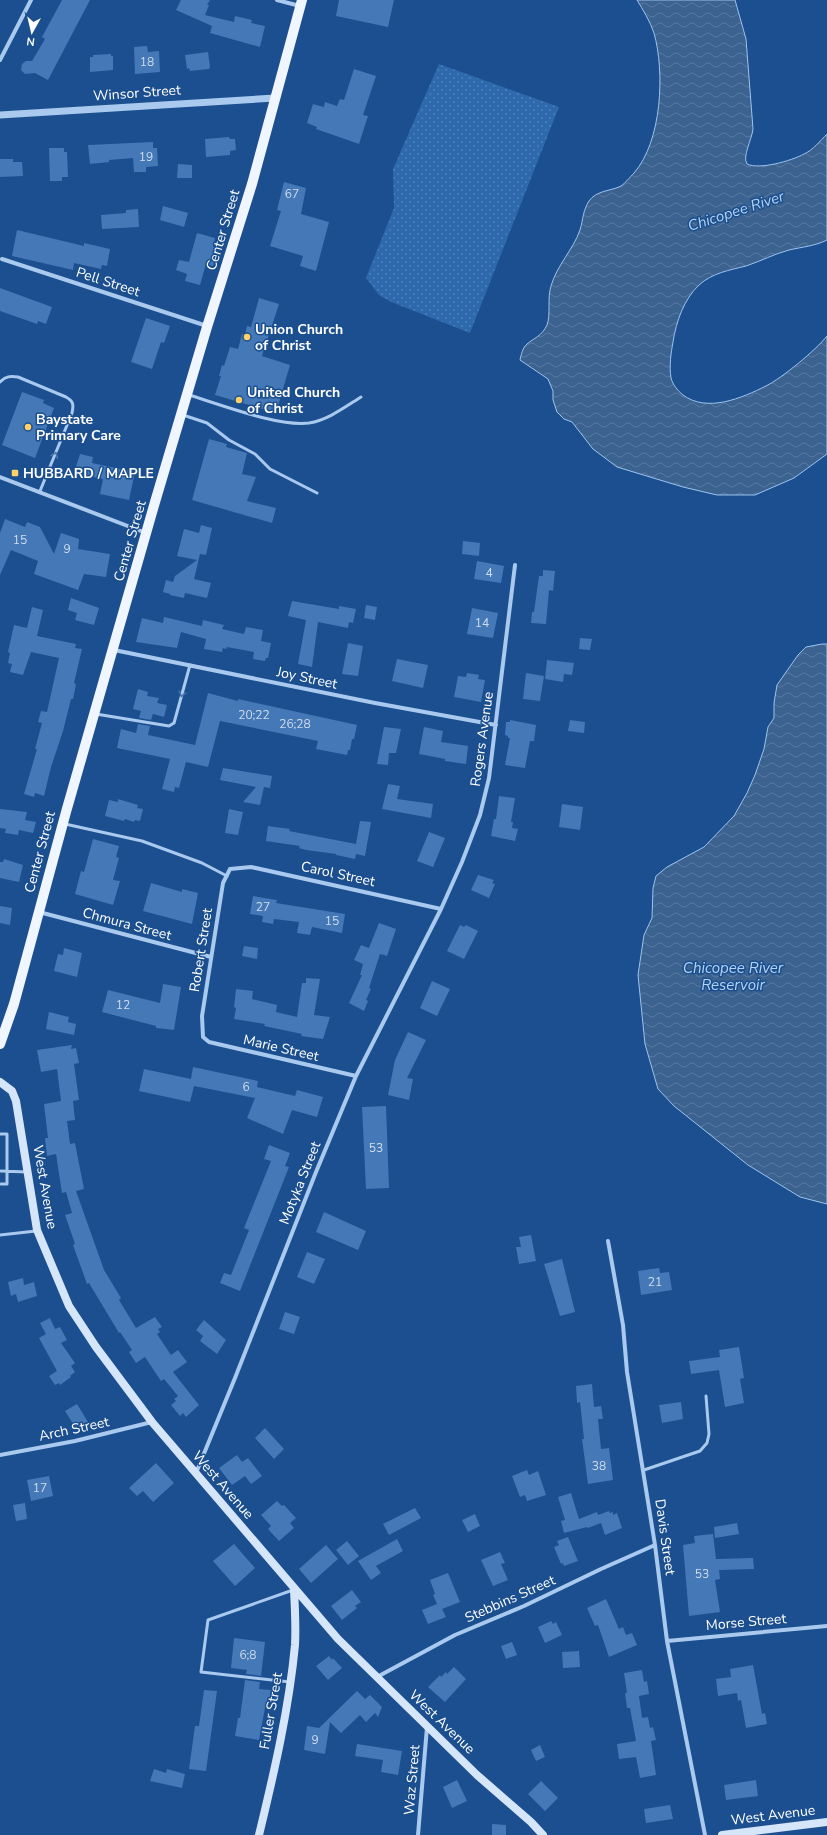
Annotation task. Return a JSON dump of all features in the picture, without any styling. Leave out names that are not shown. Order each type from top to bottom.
[{"type":"main road","name":"Center Street","points":[[0,1044],[14,1004],[62,823],[114,650],[146,533],[207,326],[252,184],[302,3]]},
{"type":"main road","name":"West Avenue","points":[[0,1082],[12,1091],[16,1101],[38,1231],[69,1306],[96,1347],[152,1422],[196,1472],[294,1590],[338,1639],[427,1727],[531,1822],[543,1835]]},
{"type":"main road","name":"Fuller Street","points":[[259,1835],[273,1774],[290,1682],[295,1644],[294,1590]]},
{"type":"main road","name":"West Avenue","points":[[722,1835],[827,1822]]},
{"type":"street","points":[[0,60],[31,0]]},
{"type":"street","points":[[277,0],[302,3]]},
{"type":"street","name":"Winsor Street","points":[[0,115],[275,98]]},
{"type":"street","name":"Pell Street","points":[[2,259],[207,326]]},
{"type":"street","points":[[0,476],[146,533]]},
{"type":"street","name":"Rogers Avenue","points":[[441,909],[462,862],[480,815],[489,778],[515,565]]},
{"type":"street","name":"Joy Street","points":[[114,650],[375,703],[496,725]]},
{"type":"street","name":"Carol Street","points":[[230,869],[251,866],[441,909]]},
{"type":"street","name":"Robert Street","points":[[203,1037],[202,1016],[211,957],[223,883],[230,869]]},
{"type":"street","name":"Motyka Street","points":[[196,1472],[356,1076],[441,909]]},
{"type":"street","name":"Chmura Street","points":[[38,912],[211,957]]},
{"type":"street","name":"Marie Street","points":[[203,1037],[209,1042],[356,1076]]},
{"type":"street","name":"Davis Street","points":[[608,1241],[623,1325],[627,1372],[644,1470],[668,1641],[705,1835]]},
{"type":"street","name":"Arch Street","points":[[0,1455],[75,1441],[152,1422]]},
{"type":"street","name":"Stebbins Street","points":[[377,1677],[455,1635],[524,1606],[655,1545]]},
{"type":"street","name":"Morse Street","points":[[668,1641],[827,1626]]},
{"type":"street","name":"Waz Street","points":[[418,1835],[427,1727]]},
{"type":"lane","points":[[0,382],[4,377],[18,377],[66,397],[72,401],[74,406],[40,491]]},
{"type":"lane","points":[[187,394],[277,421],[294,423],[309,422],[330,416],[361,397]]},
{"type":"lane","points":[[181,414],[207,423],[229,440],[255,454],[270,469],[318,493]]},
{"type":"lane","points":[[95,714],[169,726],[174,723],[190,665]]},
{"type":"lane","points":[[62,823],[142,841],[202,863],[227,876]]},
{"type":"lane","points":[[0,1134],[7,1134],[7,1184],[1,1184]]},
{"type":"lane","points":[[2,1152],[7,1152]]},
{"type":"lane","points":[[1,1171],[27,1172]]},
{"type":"lane","points":[[0,1235],[38,1231]]},
{"type":"lane","points":[[644,1470],[700,1450],[707,1443],[709,1434],[706,1396]]},
{"type":"lane","points":[[290,1682],[201,1672],[208,1620],[294,1590]]},
{"type":"shaded area","points":[[439,64],[559,107],[470,333],[391,302],[379,295],[366,278],[394,208],[393,169]]},
{"type":"water","name":"Chicopee River","points":[[637,0],[735,0],[746,39],[753,129],[746,152],[747,164],[759,166],[775,164],[791,159],[810,150],[827,134],[827,240],[813,245],[789,250],[746,266],[721,272],[704,281],[689,297],[685,304],[674,334],[670,369],[671,378],[674,385],[683,395],[692,400],[703,403],[724,402],[757,391],[773,382],[807,356],[827,336],[827,454],[794,478],[755,495],[717,495],[683,487],[617,467],[593,449],[572,422],[564,419],[557,412],[553,400],[553,391],[548,379],[520,360],[522,351],[526,345],[540,334],[547,325],[551,286],[557,271],[577,237],[585,208],[589,201],[599,193],[621,186],[634,173],[643,159],[656,125],[660,86],[657,49],[654,33]]},
{"type":"water","name":"Chicopee River Reservoir","points":[[827,644],[827,1204],[800,1197],[748,1165],[674,1106],[658,1089],[645,1044],[638,975],[644,935],[652,918],[653,888],[656,876],[667,867],[704,847],[734,816],[747,793],[764,749],[768,727],[774,718],[774,703],[777,685],[798,655],[806,647]]},
{"type":"building","points":[[62,0],[90,0],[48,80],[35,73],[25,74],[21,70],[22,64],[26,61],[32,61],[45,39],[42,37]]},
{"type":"building","points":[[181,0],[210,0],[207,5],[209,5],[205,15],[234,22],[235,16],[252,20],[251,23],[265,26],[260,47],[210,33],[212,26],[176,10]]},
{"type":"building","points":[[339,0],[394,0],[388,27],[336,16]]},
{"type":"building","points":[[147,46],[148,52],[159,51],[160,72],[135,74],[134,47]]},
{"type":"building","points":[[208,52],[209,69],[190,71],[189,68],[187,69],[185,55]]},
{"type":"building","points":[[111,54],[111,56],[113,56],[113,70],[90,72],[90,57],[93,57],[93,55]]},
{"type":"building","points":[[354,69],[376,76],[363,115],[368,116],[359,144],[316,129],[317,127],[307,123],[313,104],[324,107],[325,102],[337,106],[340,99],[344,100]]},
{"type":"building","points":[[229,137],[230,139],[235,139],[236,150],[230,151],[230,155],[206,157],[205,139]]},
{"type":"building","points":[[153,142],[153,148],[157,148],[158,166],[146,167],[146,172],[134,172],[133,158],[109,160],[109,162],[90,164],[88,145]]},
{"type":"building","points":[[49,148],[64,148],[64,152],[67,152],[68,177],[62,177],[62,181],[50,181]]},
{"type":"building","points":[[0,159],[13,159],[13,162],[22,162],[23,176],[0,177]]},
{"type":"building","points":[[178,164],[192,165],[192,178],[177,178]]},
{"type":"building","points":[[284,182],[306,188],[301,214],[329,222],[316,271],[300,266],[303,256],[270,246],[281,211],[277,210]]},
{"type":"building","points":[[163,206],[188,213],[184,227],[160,220]]},
{"type":"building","points":[[138,209],[139,227],[102,229],[101,215],[126,213],[126,210]]},
{"type":"building","points":[[17,230],[84,246],[84,243],[110,249],[107,266],[102,265],[101,269],[74,263],[73,270],[12,256]]},
{"type":"building","points":[[197,233],[215,238],[213,247],[218,248],[213,266],[206,264],[200,285],[185,281],[187,274],[176,270],[179,260],[189,262]]},
{"type":"building","points":[[0,288],[52,307],[46,324],[38,321],[37,324],[0,311]]},
{"type":"building","points":[[259,298],[279,304],[262,356],[290,365],[276,413],[215,395],[221,376],[219,376],[222,365],[224,366],[230,347],[238,349],[242,334],[245,335],[247,326],[251,327]]},
{"type":"building","points":[[146,318],[170,326],[164,343],[161,342],[152,369],[131,362]]},
{"type":"building","name":"Baystate Primary Care","points":[[22,392],[44,400],[43,403],[54,408],[35,458],[2,445]]},
{"type":"building","points":[[209,439],[227,444],[226,447],[247,453],[242,474],[256,477],[247,501],[276,508],[272,523],[192,500]]},
{"type":"building","points":[[80,454],[93,457],[92,463],[135,472],[129,500],[100,494],[103,479],[74,473]]},
{"type":"building","points":[[5,519],[25,527],[27,522],[40,527],[54,554],[61,533],[79,539],[78,549],[110,554],[106,577],[84,574],[78,590],[34,574],[38,561],[11,550],[0,575],[0,533]]},
{"type":"building","points":[[201,525],[212,528],[206,555],[200,554],[194,579],[211,583],[207,598],[185,593],[184,598],[163,592],[166,580],[173,582],[175,576],[197,560],[177,556],[184,529],[199,533]]},
{"type":"building","points":[[463,541],[480,543],[479,556],[462,554]]},
{"type":"building","points":[[477,561],[504,566],[501,583],[474,579]]},
{"type":"building","points":[[543,570],[555,571],[553,591],[549,590],[546,624],[531,623],[539,576],[543,576]]},
{"type":"building","points":[[71,598],[99,608],[94,625],[75,620],[77,613],[68,610]]},
{"type":"building","points":[[292,601],[339,609],[339,606],[356,609],[353,623],[349,622],[348,628],[318,622],[312,667],[298,664],[306,620],[288,616]]},
{"type":"building","points":[[366,605],[377,607],[375,620],[364,618]]},
{"type":"building","points":[[32,607],[43,610],[37,636],[76,644],[75,648],[82,649],[74,683],[76,684],[73,699],[71,699],[44,796],[35,793],[34,797],[24,794],[37,749],[35,749],[42,723],[38,722],[41,711],[47,712],[59,658],[31,652],[23,675],[10,672],[12,664],[8,663],[10,653],[8,652],[14,625],[27,628]]},
{"type":"building","points":[[472,608],[498,613],[493,638],[467,634]]},
{"type":"building","points":[[164,617],[202,626],[203,620],[224,625],[222,629],[244,634],[246,627],[263,630],[261,641],[271,643],[268,658],[266,658],[265,661],[253,659],[254,652],[227,647],[226,649],[223,648],[222,652],[204,649],[206,639],[181,632],[177,648],[136,642],[142,618],[163,623]]},
{"type":"building","points":[[580,638],[592,639],[590,650],[579,649]]},
{"type":"building","points":[[348,643],[363,646],[358,676],[342,674]]},
{"type":"building","points":[[397,659],[428,665],[423,688],[392,681]]},
{"type":"building","points":[[547,660],[574,663],[572,675],[564,674],[563,682],[545,679]]},
{"type":"building","points":[[467,673],[479,675],[478,679],[485,680],[481,702],[454,697],[458,676],[466,677]]},
{"type":"building","points":[[526,673],[544,676],[540,701],[523,699]]},
{"type":"building","points":[[138,689],[148,692],[147,696],[159,698],[157,703],[167,705],[164,717],[153,714],[151,720],[139,718],[141,711],[133,709]]},
{"type":"building","points":[[208,693],[238,701],[238,699],[357,725],[354,739],[352,739],[350,750],[348,750],[347,755],[316,749],[318,741],[220,721],[208,767],[186,762],[179,788],[175,787],[174,792],[162,789],[170,759],[117,748],[121,729],[136,733],[138,724],[150,726],[148,735],[195,745]]},
{"type":"building","points":[[510,720],[536,725],[534,741],[530,741],[525,768],[505,765],[510,738],[505,735],[506,722],[510,722]]},
{"type":"building","points":[[570,720],[585,722],[584,733],[568,731]]},
{"type":"building","points":[[384,727],[401,729],[396,753],[389,753],[388,765],[377,764]]},
{"type":"building","points":[[424,727],[443,731],[441,742],[468,746],[466,764],[445,761],[445,759],[419,754]]},
{"type":"building","points":[[223,768],[272,776],[270,788],[264,787],[260,805],[243,802],[256,787],[220,780]]},
{"type":"building","points":[[388,784],[400,786],[397,799],[433,804],[431,818],[382,809]]},
{"type":"building","points":[[499,796],[515,798],[511,822],[513,822],[512,828],[518,829],[515,841],[491,836],[494,819],[496,819]]},
{"type":"building","points":[[118,799],[138,805],[137,808],[143,809],[140,821],[135,820],[134,822],[125,819],[124,821],[105,816],[109,800],[118,802]]},
{"type":"building","points":[[562,804],[583,807],[580,830],[559,827]]},
{"type":"building","points":[[0,809],[27,812],[25,820],[36,822],[33,833],[19,830],[18,835],[5,833],[6,829],[0,828]]},
{"type":"building","points":[[229,809],[243,812],[238,835],[225,833]]},
{"type":"building","points":[[360,821],[371,822],[365,856],[356,854],[355,859],[336,854],[306,850],[299,848],[300,846],[266,841],[268,826],[290,829],[289,831],[356,844]]},
{"type":"building","points":[[429,832],[445,838],[433,867],[417,861]]},
{"type":"building","points":[[93,839],[119,846],[116,857],[119,858],[113,880],[120,881],[113,905],[75,894],[81,871],[84,872]]},
{"type":"building","points":[[4,859],[23,865],[19,882],[0,878],[0,862],[3,862]]},
{"type":"building","points":[[478,875],[494,880],[492,883],[495,884],[489,898],[471,890]]},
{"type":"building","points":[[151,883],[182,892],[182,889],[198,893],[192,924],[143,911]]},
{"type":"building","points":[[253,896],[277,900],[276,903],[345,914],[342,933],[312,927],[310,935],[297,933],[299,922],[274,919],[273,924],[262,922],[263,916],[250,914]]},
{"type":"building","points":[[0,906],[12,908],[10,925],[0,923]]},
{"type":"building","points":[[379,923],[396,929],[387,956],[380,954],[369,988],[371,989],[366,1000],[368,1001],[364,1011],[349,1003],[362,975],[360,975],[363,964],[354,960],[361,945],[369,948]]},
{"type":"building","points":[[460,925],[464,927],[466,925],[478,931],[464,959],[447,951]]},
{"type":"building","points":[[244,946],[258,948],[257,959],[242,956]]},
{"type":"building","points":[[64,948],[82,953],[77,977],[54,971],[58,954],[63,955]]},
{"type":"building","points":[[306,978],[320,979],[314,1015],[330,1017],[323,1039],[301,1036],[302,1034],[264,1026],[265,1024],[234,1019],[236,1008],[234,1007],[236,989],[253,991],[252,999],[277,1005],[276,1012],[297,1017],[302,983],[306,983]]},
{"type":"building","points":[[432,981],[450,989],[437,1016],[420,1008]]},
{"type":"building","points":[[163,984],[181,987],[174,1030],[156,1028],[156,1026],[102,1012],[108,990],[160,1003]]},
{"type":"building","points":[[49,1012],[69,1017],[68,1022],[76,1024],[74,1035],[46,1029]]},
{"type":"building","points":[[408,1032],[426,1040],[407,1078],[413,1079],[409,1100],[388,1095],[395,1060]]},
{"type":"building","points":[[72,1045],[71,1049],[76,1048],[79,1063],[74,1064],[79,1100],[73,1101],[75,1120],[67,1121],[70,1144],[75,1143],[84,1189],[76,1191],[104,1270],[121,1298],[119,1300],[136,1328],[155,1317],[162,1327],[158,1329],[160,1332],[157,1334],[171,1355],[178,1350],[187,1362],[173,1372],[199,1405],[186,1417],[183,1413],[180,1416],[171,1405],[176,1401],[174,1399],[178,1396],[164,1379],[161,1381],[145,1357],[136,1363],[129,1352],[132,1350],[120,1332],[119,1333],[89,1283],[87,1284],[73,1245],[75,1244],[65,1215],[72,1213],[66,1192],[62,1193],[56,1154],[47,1156],[45,1138],[48,1138],[44,1104],[61,1101],[57,1069],[41,1072],[37,1050]]},
{"type":"building","points":[[193,1067],[258,1081],[257,1087],[295,1096],[297,1090],[323,1097],[317,1117],[292,1110],[283,1134],[247,1118],[255,1098],[194,1086],[190,1102],[139,1091],[144,1069],[191,1079]]},
{"type":"building","points":[[386,1106],[389,1188],[366,1189],[362,1107]]},
{"type":"building","points":[[269,1145],[290,1153],[285,1166],[289,1167],[240,1291],[220,1283],[224,1273],[231,1275],[249,1230],[244,1228],[271,1161],[264,1159]]},
{"type":"building","points":[[324,1212],[366,1231],[358,1250],[316,1232]]},
{"type":"building","points":[[531,1235],[536,1261],[519,1264],[516,1247],[521,1247],[519,1237]]},
{"type":"building","points":[[307,1252],[325,1259],[314,1284],[297,1277]]},
{"type":"building","points":[[562,1259],[575,1312],[560,1316],[544,1264]]},
{"type":"building","points":[[659,1268],[660,1273],[669,1272],[672,1290],[641,1295],[638,1271]]},
{"type":"building","points":[[23,1278],[24,1285],[34,1282],[37,1296],[18,1302],[16,1294],[11,1296],[8,1282]]},
{"type":"building","points":[[285,1312],[300,1317],[294,1334],[279,1329]]},
{"type":"building","points":[[50,1318],[55,1329],[60,1327],[67,1340],[61,1343],[75,1363],[71,1366],[75,1372],[60,1385],[59,1383],[55,1385],[49,1376],[57,1371],[39,1338],[46,1334],[40,1323]]},
{"type":"building","points":[[204,1320],[226,1340],[217,1354],[200,1341],[203,1336],[196,1330]]},
{"type":"building","points":[[739,1347],[744,1378],[740,1379],[744,1403],[725,1407],[719,1370],[691,1374],[689,1361],[720,1357],[719,1350]]},
{"type":"building","points":[[592,1384],[594,1407],[601,1406],[603,1419],[598,1419],[601,1449],[609,1448],[613,1480],[588,1484],[582,1439],[584,1439],[580,1402],[577,1403],[576,1386]]},
{"type":"building","points":[[681,1402],[683,1419],[662,1423],[659,1405]]},
{"type":"building","points":[[77,1404],[88,1422],[75,1427],[65,1411]]},
{"type":"building","points":[[265,1428],[284,1449],[274,1459],[255,1438]]},
{"type":"building","points":[[237,1455],[242,1462],[248,1458],[262,1476],[251,1484],[245,1476],[232,1485],[219,1468]]},
{"type":"building","points":[[156,1463],[174,1483],[153,1502],[143,1491],[137,1496],[129,1488]]},
{"type":"building","points":[[527,1470],[529,1475],[538,1471],[546,1495],[527,1501],[525,1495],[520,1497],[512,1476]]},
{"type":"building","points":[[49,1476],[53,1496],[31,1501],[27,1480]]},
{"type":"building","points":[[571,1493],[579,1519],[597,1512],[598,1515],[609,1511],[610,1513],[613,1512],[613,1515],[617,1513],[622,1528],[605,1535],[601,1523],[588,1528],[564,1533],[561,1521],[565,1520],[558,1497]]},
{"type":"building","points":[[277,1501],[282,1506],[284,1505],[296,1518],[290,1523],[294,1528],[279,1541],[268,1529],[271,1526],[261,1515]]},
{"type":"building","points":[[25,1503],[27,1519],[16,1521],[13,1505]]},
{"type":"building","points":[[415,1508],[421,1518],[389,1535],[383,1524]]},
{"type":"building","points":[[475,1514],[480,1526],[468,1532],[462,1520]]},
{"type":"building","points":[[737,1523],[739,1534],[715,1538],[714,1527]]},
{"type":"building","points":[[713,1534],[716,1559],[753,1558],[754,1569],[719,1570],[720,1579],[715,1580],[720,1612],[689,1616],[683,1545],[695,1543],[694,1536]]},
{"type":"building","points":[[568,1537],[578,1561],[564,1566],[563,1563],[561,1564],[554,1547],[559,1545],[557,1541]]},
{"type":"building","points":[[397,1539],[403,1551],[376,1566],[381,1573],[371,1580],[358,1561]]},
{"type":"building","points":[[347,1541],[359,1556],[348,1565],[336,1550]]},
{"type":"building","points":[[234,1544],[255,1568],[235,1586],[213,1561]]},
{"type":"building","points":[[326,1545],[338,1559],[311,1583],[299,1569]]},
{"type":"building","points":[[500,1552],[505,1563],[501,1564],[508,1580],[493,1586],[481,1560]]},
{"type":"building","points":[[448,1573],[460,1602],[442,1609],[446,1617],[428,1624],[422,1610],[437,1604],[433,1595],[435,1594],[430,1580]]},
{"type":"building","points":[[352,1590],[361,1602],[355,1606],[357,1608],[342,1620],[331,1606]]},
{"type":"building","points":[[606,1599],[619,1629],[623,1627],[626,1635],[632,1633],[637,1645],[609,1657],[598,1625],[595,1626],[587,1608]]},
{"type":"building","points":[[551,1621],[553,1624],[556,1622],[562,1635],[545,1643],[538,1627]]},
{"type":"building","points":[[234,1638],[265,1642],[261,1676],[246,1674],[247,1670],[231,1668]]},
{"type":"building","points":[[512,1642],[517,1655],[506,1659],[501,1646]]},
{"type":"building","points":[[579,1651],[580,1667],[563,1668],[562,1652]]},
{"type":"building","points":[[329,1656],[332,1660],[333,1658],[342,1668],[328,1680],[316,1666]]},
{"type":"building","points":[[753,1665],[762,1714],[765,1713],[767,1724],[746,1728],[741,1700],[738,1701],[737,1693],[718,1696],[716,1679],[731,1677],[730,1669]]},
{"type":"building","points":[[454,1667],[466,1679],[445,1702],[428,1687],[440,1675],[441,1677],[446,1672],[447,1674]]},
{"type":"building","points":[[642,1670],[644,1682],[647,1681],[649,1694],[639,1696],[642,1718],[648,1717],[650,1728],[653,1727],[656,1740],[651,1741],[656,1775],[640,1778],[636,1757],[619,1759],[617,1744],[636,1741],[630,1708],[627,1708],[625,1693],[627,1693],[624,1673]]},
{"type":"building","points":[[245,1680],[260,1682],[259,1689],[271,1690],[268,1709],[265,1708],[259,1740],[235,1736],[238,1718],[240,1718]]},
{"type":"building","points":[[204,1690],[217,1691],[206,1771],[189,1769],[195,1726],[199,1726]]},
{"type":"building","points":[[357,1691],[365,1699],[370,1695],[382,1707],[378,1717],[375,1713],[366,1722],[360,1715],[341,1733],[330,1722],[325,1754],[304,1750],[307,1726],[319,1728]]},
{"type":"building","points":[[357,1744],[402,1751],[398,1775],[381,1772],[383,1760],[355,1756]]},
{"type":"building","points":[[540,1745],[545,1757],[536,1761],[531,1750]]},
{"type":"building","points":[[154,1769],[166,1773],[167,1769],[185,1774],[182,1788],[150,1781]]},
{"type":"building","points":[[457,1780],[467,1801],[452,1808],[443,1787]]},
{"type":"building","points":[[756,1780],[758,1796],[726,1800],[724,1785]]},
{"type":"building","points":[[541,1781],[558,1798],[545,1811],[528,1794]]},
{"type":"building","points":[[670,1805],[673,1819],[646,1823],[644,1809]]},
{"type":"building","points":[[492,1824],[506,1825],[506,1835],[492,1835]]},
{"type":"place","name":"Union Church of Christ","points":[[247,337]]},
{"type":"place","name":"United Church of Christ","points":[[239,400]]},
{"type":"place","name":"Baystate Primary Care","points":[[28,427]]},
{"type":"place","name":"HUBBARD / MAPLE","points":[[15,473]]}]
